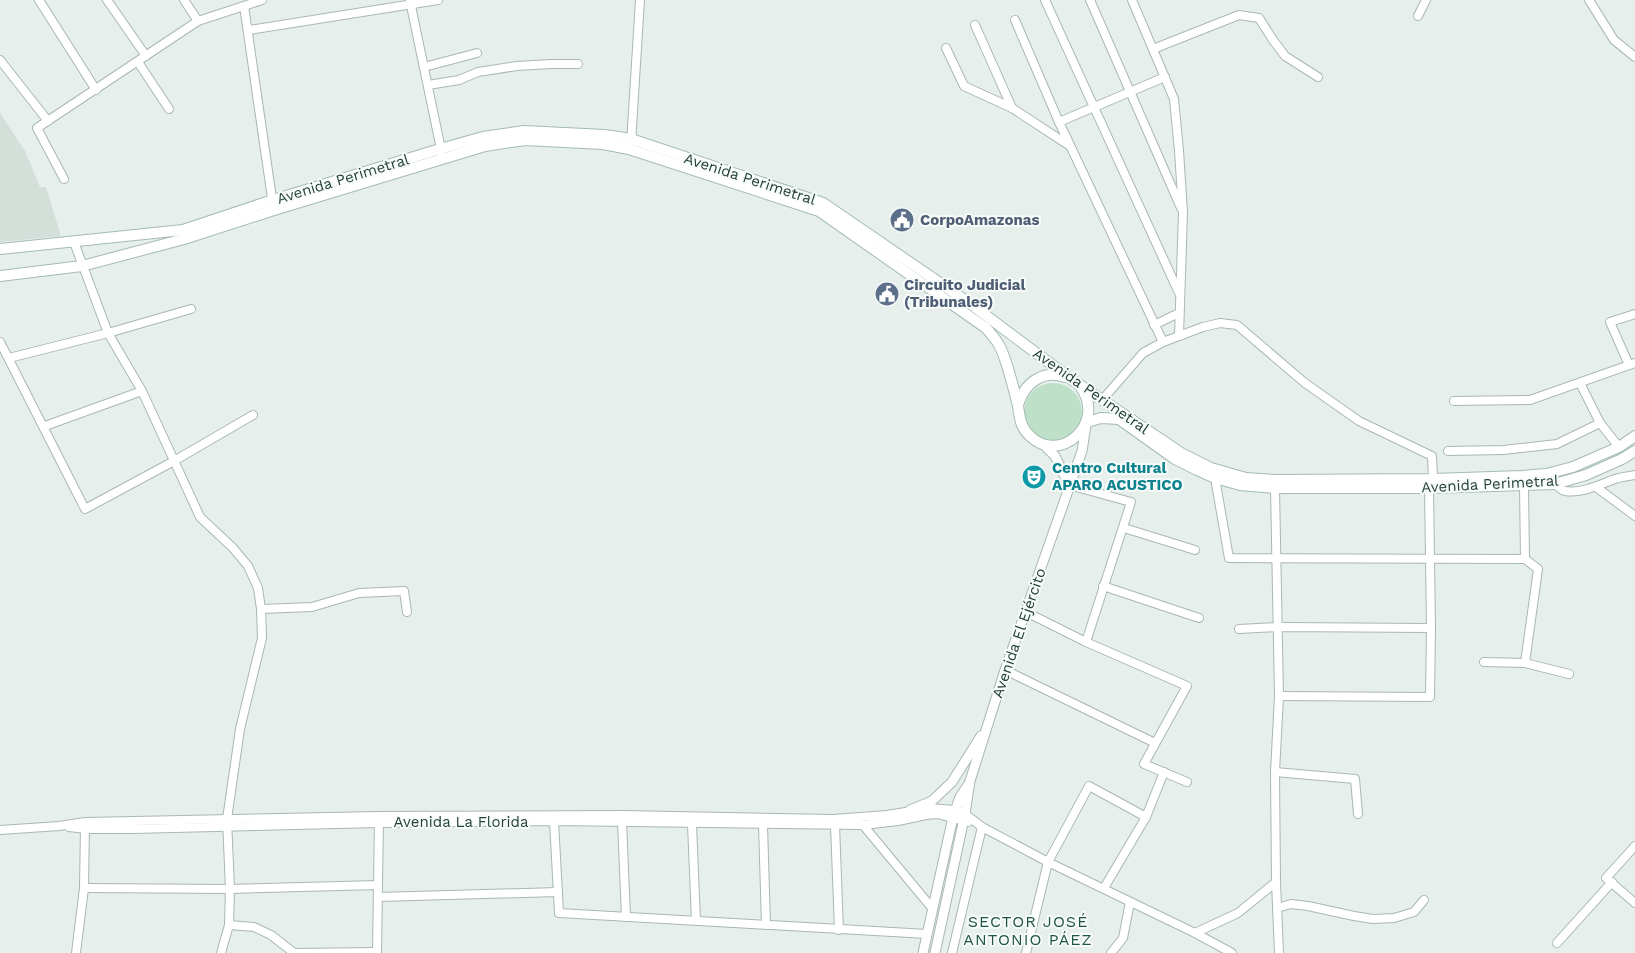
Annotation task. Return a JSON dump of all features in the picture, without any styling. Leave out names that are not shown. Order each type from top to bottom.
[{"type":"main road","name":"Avenida Perimetral","points":[[0,249],[183,230],[442,154],[483,137],[524,131],[605,135],[820,211],[986,328],[1001,347],[1018,405]]},
{"type":"main road","name":"Avenida Perimetral","points":[[630,144],[823,203],[972,305],[1071,379],[1181,453],[1210,468],[1246,478],[1274,480],[1524,486],[1555,484],[1586,475],[1622,460],[1635,451]]},
{"type":"main road","name":"Avenida Perimetral","points":[[0,276],[82,266],[184,239],[273,205]]},
{"type":"main road","points":[[1048,375],[1060,375],[1071,379],[1087,397],[1089,410],[1086,423],[1078,435],[1068,442],[1056,445],[1043,444],[1032,439],[1023,430],[1018,418],[1018,405],[1021,394],[1037,378],[1048,375]]},
{"type":"main road","name":"Avenida Perimetral","points":[[1086,423],[1101,418],[1119,419],[1175,459],[1215,478],[1240,485],[1275,488],[1431,483],[1546,474],[1573,467],[1619,447],[1635,436]]},
{"type":"street","points":[[39,0],[96,90]]},
{"type":"street","points":[[106,0],[146,56]]},
{"type":"street","points":[[184,0],[198,21]]},
{"type":"street","points":[[64,179],[37,128],[198,21],[262,0]]},
{"type":"street","points":[[249,30],[410,2],[438,0]]},
{"type":"street","points":[[630,144],[640,0]]},
{"type":"street","points":[[1044,0],[1179,295]]},
{"type":"street","points":[[1090,0],[1183,212]]},
{"type":"street","points":[[1132,0],[1174,99],[1183,212],[1179,336]]},
{"type":"street","points":[[1418,16],[1426,0]]},
{"type":"street","points":[[1589,0],[1614,40],[1635,57]]},
{"type":"street","points":[[410,2],[442,154]]},
{"type":"street","points":[[244,6],[273,205]]},
{"type":"street","points":[[1153,49],[1239,14],[1248,15],[1259,18],[1285,56],[1318,77]]},
{"type":"street","points":[[1015,20],[1059,122],[1163,342]]},
{"type":"street","points":[[975,25],[1012,108]]},
{"type":"street","points":[[946,48],[964,86],[1012,108],[1072,147]]},
{"type":"street","points":[[424,67],[476,53]]},
{"type":"street","points":[[0,60],[48,121]]},
{"type":"street","points":[[138,62],[169,109]]},
{"type":"street","points":[[428,85],[459,80],[478,72],[534,65],[578,64]]},
{"type":"street","points":[[1059,122],[1165,77]]},
{"type":"street","points":[[74,242],[108,333],[142,391],[200,517],[233,548],[248,566],[258,588],[262,638],[240,730],[227,822],[230,889],[229,926],[221,953]]},
{"type":"street","points":[[8,358],[108,333],[191,309]]},
{"type":"street","points":[[1154,325],[1179,313]]},
{"type":"street","points":[[1454,401],[1530,400],[1632,364],[1610,322],[1635,314]]},
{"type":"street","points":[[1103,399],[1143,353],[1163,342],[1220,323],[1237,326],[1305,383],[1359,420],[1432,456],[1430,697],[1279,696]]},
{"type":"street","points":[[0,342],[85,509],[253,416]]},
{"type":"street","points":[[1580,383],[1600,423],[1619,447]]},
{"type":"street","points":[[44,426],[142,391]]},
{"type":"street","name":"Avenida El Ejército","points":[[935,953],[970,781],[1005,670],[1082,451],[1086,423]]},
{"type":"street","points":[[1448,451],[1503,450],[1557,444],[1600,423]]},
{"type":"street","points":[[1043,444],[1055,456],[1069,485],[1131,502],[1086,642]]},
{"type":"street","points":[[1546,474],[1565,491],[1596,486],[1617,478],[1635,475]]},
{"type":"street","points":[[1215,478],[1229,558],[1526,559],[1538,569],[1525,663]]},
{"type":"street","points":[[1524,486],[1526,559]]},
{"type":"street","points":[[1596,486],[1635,516]]},
{"type":"street","points":[[1275,488],[1279,627],[1279,696],[1275,772],[1279,953]]},
{"type":"street","points":[[1124,528],[1195,550]]},
{"type":"street","points":[[1103,586],[1199,618]]},
{"type":"street","points":[[261,609],[312,607],[358,593],[404,591],[406,612]]},
{"type":"street","points":[[1026,612],[1086,642],[1187,686],[1144,764],[1187,782]]},
{"type":"street","points":[[1239,629],[1279,627],[1432,628]]},
{"type":"street","points":[[1484,662],[1525,663],[1569,674]]},
{"type":"street","points":[[1005,670],[1155,743]]},
{"type":"street","points":[[910,810],[932,801],[952,782],[988,722]]},
{"type":"street","points":[[1104,888],[1146,817],[1164,772]]},
{"type":"street","points":[[1275,772],[1355,779],[1358,814]]},
{"type":"street","name":"Avenida El Ejército","points":[[923,953],[954,814],[960,797],[970,781]]},
{"type":"street","points":[[1026,953],[1048,862],[1090,786],[1146,817]]},
{"type":"street","points":[[229,926],[254,927],[271,935],[294,953],[377,952],[379,819],[633,815],[833,819],[887,815],[930,808],[954,814],[982,826],[1048,862],[1195,933],[1232,953]]},
{"type":"street","name":"Avenida La Florida","points":[[0,830],[85,825],[379,819],[863,825],[898,821],[926,814],[954,814]]},
{"type":"street","points":[[622,821],[626,917]]},
{"type":"street","points":[[554,822],[559,913],[927,934]]},
{"type":"street","points":[[692,824],[696,921]]},
{"type":"street","points":[[76,953],[84,888],[85,825]]},
{"type":"street","points":[[763,825],[766,926]]},
{"type":"street","points":[[835,825],[839,930]]},
{"type":"street","points":[[863,825],[932,908]]},
{"type":"street","points":[[952,953],[982,826]]},
{"type":"street","points":[[1635,846],[1606,878],[1635,903]]},
{"type":"street","points":[[1195,933],[1238,913],[1276,882]]},
{"type":"street","points":[[1557,942],[1612,882]]},
{"type":"street","points":[[84,888],[230,889],[378,885]]},
{"type":"street","points":[[378,896],[558,892]]},
{"type":"street","points":[[1277,908],[1291,904],[1354,916],[1394,918],[1414,912],[1424,900]]},
{"type":"street","points":[[1111,953],[1123,938],[1130,902]]},
{"type":"shaded area","points":[[0,113],[25,151],[40,187],[46,187],[61,236],[0,242]]},
{"type":"green space","points":[[1053,383],[1064,385],[1077,396],[1082,412],[1080,423],[1069,436],[1053,441],[1042,439],[1029,428],[1024,412],[1026,401],[1037,388]]},
{"type":"place","name":"CorpoAmazonas","points":[[902,220]]},
{"type":"place","name":"Circuito Judicial (Tribunales)","points":[[887,294]]},
{"type":"place","name":"Centro Cultural APARO ACUSTICO","points":[[1034,477]]},
{"type":"district","name":"SECTOR JOSÉ ANTONIO PÁEZ","points":[[1028,930]]}]
